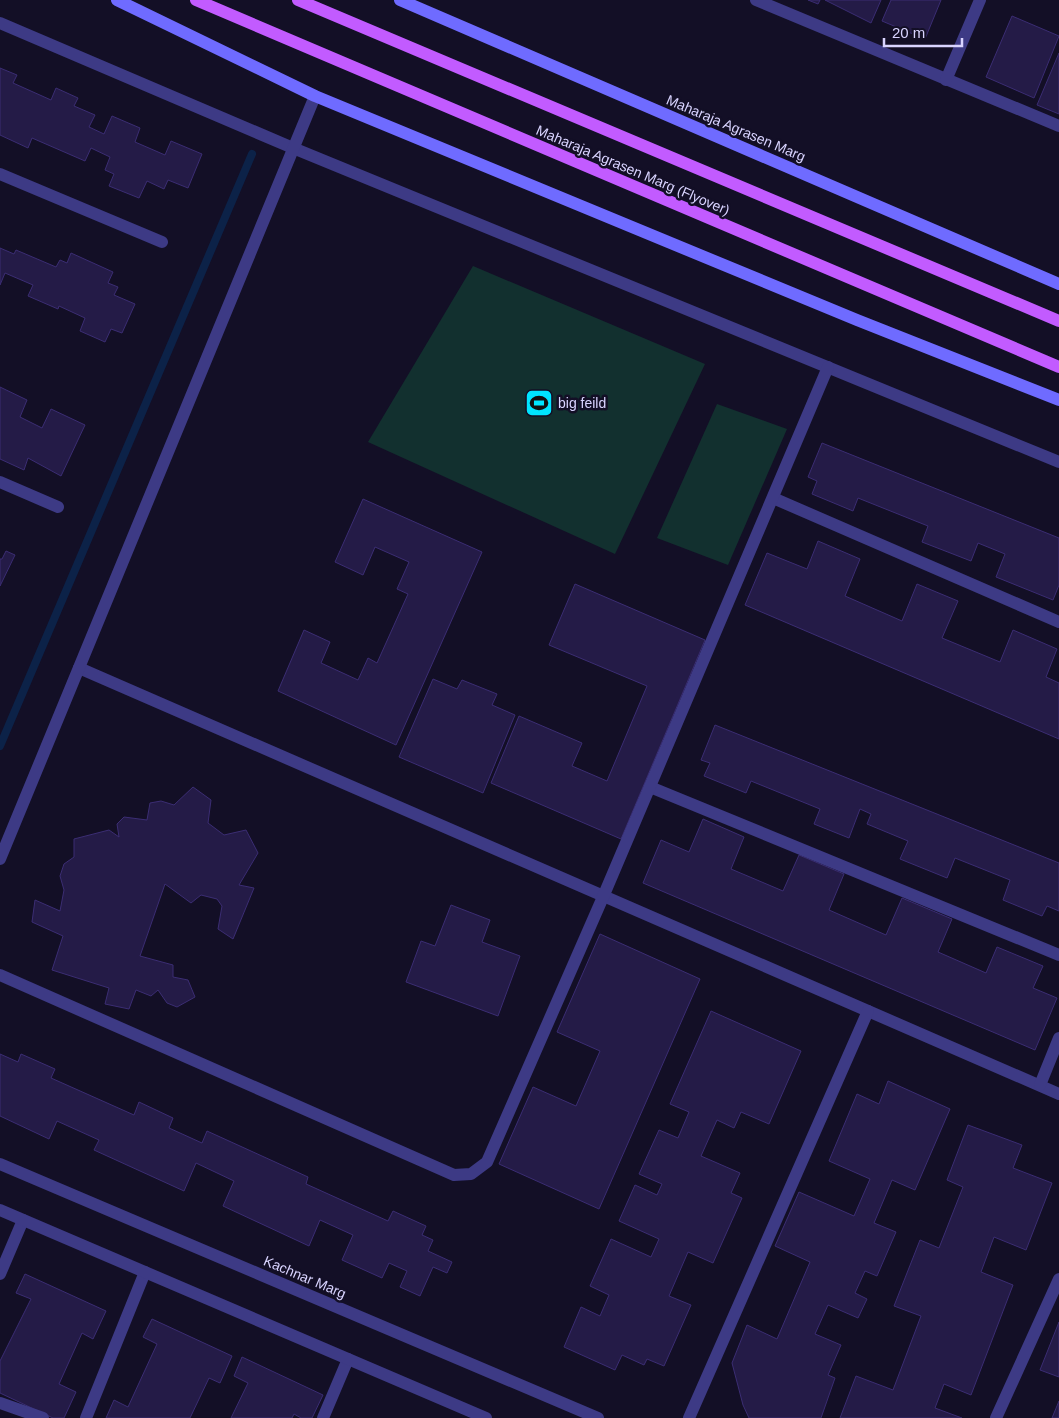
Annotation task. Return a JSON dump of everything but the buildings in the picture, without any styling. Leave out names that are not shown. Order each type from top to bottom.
[{"type":"main road","points":[[117,0],[315,96],[857,320],[1059,400]]},
{"type":"main road","name":"Maharaja Agrasen Marg (Flyover)","points":[[196,0],[1059,367]]},
{"type":"main road","name":"Maharaja Agrasen Marg (Flyover)","points":[[298,0],[1059,321]]},
{"type":"main road","name":"Maharaja Agrasen Marg","points":[[400,0],[1059,284]]},
{"type":"street","points":[[756,0],[1059,126]]},
{"type":"street","points":[[946,80],[980,0]]},
{"type":"street","points":[[0,23],[293,148],[1059,462]]},
{"type":"street","points":[[0,860],[315,96]]},
{"type":"street","points":[[0,174],[162,242]]},
{"type":"street","points":[[0,975],[454,1175],[471,1174],[487,1162],[604,897],[828,367]]},
{"type":"street","points":[[0,482],[58,506]]},
{"type":"street","points":[[773,498],[1059,622]]},
{"type":"street","points":[[79,668],[1059,1094]]},
{"type":"street","points":[[650,787],[1059,954]]},
{"type":"street","points":[[689,1418],[868,1011]]},
{"type":"street","points":[[1040,1085],[1059,1038]]},
{"type":"street","name":"Kachnar Marg","points":[[0,1164],[598,1418]]},
{"type":"street","points":[[0,1210],[486,1418]]},
{"type":"street","points":[[0,1274],[23,1220]]},
{"type":"street","points":[[86,1418],[145,1272]]},
{"type":"street","points":[[996,1418],[1059,1279]]},
{"type":"street","points":[[323,1418],[348,1359]]},
{"type":"street","points":[[0,1403],[42,1418]]},
{"type":"green space","name":"big feild","points":[[473,266],[705,364],[615,554],[368,442]]},
{"type":"green space","points":[[717,404],[787,429],[728,565],[657,538]]},
{"type":"waterway","points":[[0,746],[252,154]]},
{"type":"place","name":"big feild","points":[[539,403]]}]
